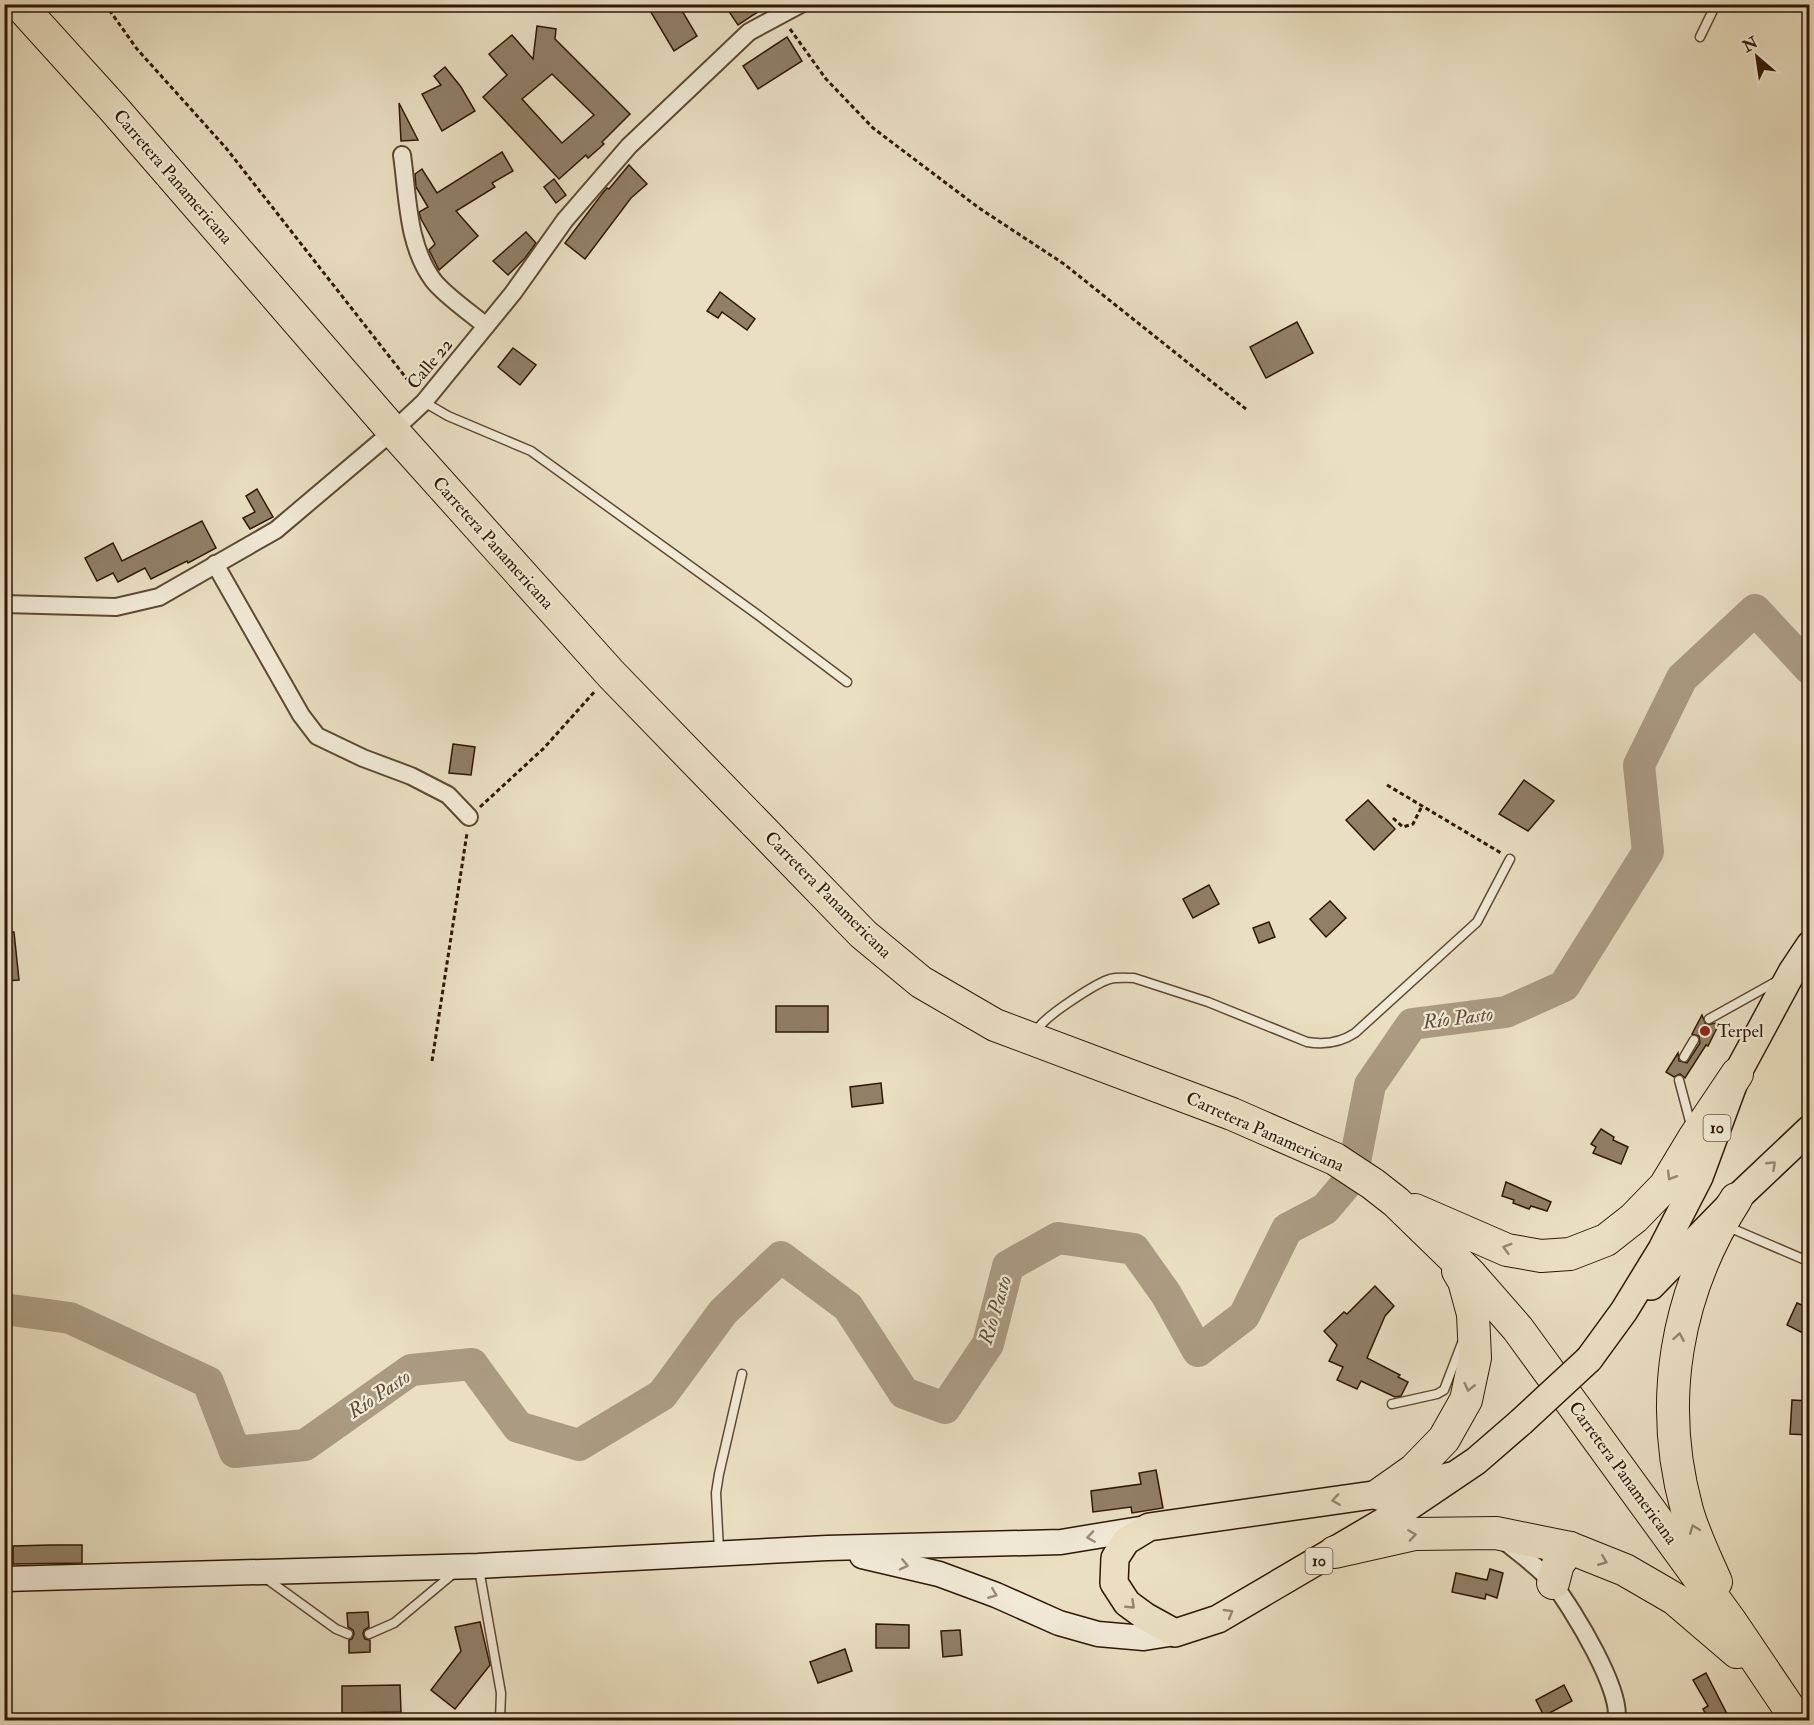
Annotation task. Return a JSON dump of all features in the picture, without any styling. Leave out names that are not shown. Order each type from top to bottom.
[{"type":"highway","name":"Carretera Panamericana","points":[[20,4],[393,431],[611,674],[863,934],[921,982],[995,1025],[1232,1114],[1335,1160],[1385,1193],[1447,1251],[1518,1329],[1731,1622],[1797,1720]]},
{"type":"highway","points":[[1385,1193],[1507,1250],[1541,1256],[1570,1254],[1606,1240],[1634,1218],[1665,1186],[1737,1074]]},
{"type":"highway","points":[[1728,1211],[1695,1277],[1679,1335],[1672,1394],[1675,1453],[1687,1511],[1731,1622]]},
{"type":"highway","points":[[1380,1494],[1414,1470],[1444,1439],[1466,1401],[1475,1358],[1473,1314],[1464,1281],[1447,1251]]},
{"type":"highway","points":[[1335,1552],[1415,1534],[1496,1533],[1570,1548],[1625,1570],[1675,1599],[1721,1636],[1772,1684]]},
{"type":"highway","points":[[1553,1584],[1558,1564],[1570,1548]]},
{"type":"main road","name":"10","points":[[827,1548],[939,1574],[996,1595],[1059,1623],[1098,1634],[1144,1638],[1175,1633],[1218,1619],[1402,1511],[1476,1461],[1521,1422],[1589,1359],[1624,1311],[1662,1249],[1699,1176],[1737,1074],[1795,981],[1809,945]]},
{"type":"main road","name":"10","points":[[1624,1311],[1809,1129]]},
{"type":"main road","name":"10","points":[[4,1579],[470,1566],[827,1548],[1061,1542],[1380,1494],[1455,1475]]},
{"type":"main road","points":[[1149,1527],[1126,1541],[1115,1558],[1114,1583],[1127,1603],[1146,1617],[1175,1633]]},
{"type":"street","name":"Calle 22","points":[[4,604],[116,607],[159,597],[276,530],[424,402],[513,293],[564,220],[629,146],[749,32],[801,4]]},
{"type":"street","points":[[402,154],[409,213],[418,251],[434,281],[486,326]]},
{"type":"street","points":[[215,564],[301,715],[317,736],[363,758],[411,776],[448,795],[469,817]]},
{"type":"street","points":[[1496,1533],[1553,1584],[1591,1643],[1611,1684],[1616,1720]]},
{"type":"lane","points":[[1700,37],[1716,4]]},
{"type":"lane","points":[[424,402],[448,416],[531,451],[848,682]]},
{"type":"lane","points":[[1035,1041],[1040,1027],[1097,985],[1111,979],[1134,978],[1208,1002],[1308,1042],[1318,1044],[1339,1042],[1355,1033],[1477,922],[1497,888],[1510,859]]},
{"type":"lane","points":[[1708,1019],[1795,981]]},
{"type":"lane","points":[[1684,1057],[1694,1040]]},
{"type":"lane","points":[[1679,1080],[1694,1138]]},
{"type":"lane","points":[[1728,1211],[1809,1262]]},
{"type":"lane","points":[[1392,1404],[1437,1394],[1444,1390],[1473,1314]]},
{"type":"lane","points":[[720,1554],[716,1493],[742,1374]]},
{"type":"lane","points":[[369,1634],[394,1623],[470,1566],[501,1693],[500,1720]]},
{"type":"lane","points":[[256,1572],[336,1629],[348,1634]]},
{"type":"path","points":[[105,4],[137,49],[226,148],[424,402]]},
{"type":"path","points":[[780,16],[826,79],[873,128],[979,208],[1064,264],[1246,409]]},
{"type":"path","points":[[432,1061],[469,817],[544,748],[611,674]]},
{"type":"path","points":[[1387,785],[1510,859]]},
{"type":"path","points":[[1393,818],[1403,827],[1413,824],[1422,806]]},
{"type":"building","points":[[646,4],[678,4],[697,36],[674,51]]},
{"type":"building","points":[[724,4],[770,4],[738,25]]},
{"type":"building","points":[[537,26],[556,29],[555,39],[630,114],[602,142],[604,144],[588,158],[586,155],[559,179],[483,97],[507,75],[489,54],[512,35],[533,59]],"holes":[[[552,74],[594,115],[562,143],[522,99]]]},
{"type":"building","points":[[787,37],[802,61],[758,89],[743,66]]},
{"type":"building","points":[[445,67],[461,87],[475,111],[442,131],[422,94],[441,85],[434,76]]},
{"type":"building","points":[[399,103],[418,140],[401,141]]},
{"type":"building","points":[[502,152],[513,171],[492,183],[495,187],[456,211],[478,236],[439,270],[429,250],[435,244],[419,212],[428,207],[416,187],[415,174],[422,169],[437,193]]},
{"type":"building","points":[[629,165],[647,184],[631,198],[585,259],[565,243],[602,194]]},
{"type":"building","points":[[554,179],[566,195],[556,203],[544,187]]},
{"type":"building","points":[[526,232],[536,243],[508,275],[493,261]]},
{"type":"building","points":[[720,292],[755,319],[747,330],[722,312],[718,318],[707,311]]},
{"type":"building","points":[[1297,322],[1313,353],[1266,378],[1250,347]]},
{"type":"building","points":[[513,348],[536,365],[520,385],[498,367]]},
{"type":"building","points":[[257,489],[273,517],[250,529],[243,518],[255,512],[246,496]]},
{"type":"building","points":[[202,521],[216,548],[151,579],[145,568],[118,582],[113,573],[97,581],[85,558],[113,543],[122,561]]},
{"type":"building","points":[[453,744],[475,747],[471,775],[449,773]]},
{"type":"building","points":[[1524,780],[1554,801],[1528,831],[1499,814]]},
{"type":"building","points":[[1368,800],[1395,829],[1374,850],[1346,820]]},
{"type":"building","points":[[1209,885],[1219,904],[1193,918],[1183,899]]},
{"type":"building","points":[[1330,901],[1346,918],[1326,937],[1310,919]]},
{"type":"building","points":[[1269,922],[1275,937],[1259,943],[1253,928]]},
{"type":"building","points":[[4,932],[14,932],[19,980],[4,981]]},
{"type":"building","points":[[776,1006],[828,1006],[828,1032],[776,1032]]},
{"type":"building","points":[[1702,1015],[1706,1025],[1719,1024],[1708,1046],[1706,1045],[1685,1078],[1680,1074],[1674,1077],[1666,1072],[1678,1053],[1679,1061],[1687,1063],[1700,1043],[1699,1036],[1692,1034]]},
{"type":"building","points":[[881,1083],[883,1103],[852,1107],[850,1087]]},
{"type":"building","points":[[1601,1129],[1614,1137],[1613,1140],[1628,1147],[1621,1164],[1593,1153],[1596,1147],[1591,1144]]},
{"type":"building","points":[[1506,1182],[1551,1202],[1547,1211],[1531,1206],[1529,1209],[1502,1196]]},
{"type":"building","points":[[1375,1286],[1394,1306],[1385,1316],[1367,1358],[1400,1375],[1398,1377],[1408,1382],[1401,1396],[1395,1397],[1361,1381],[1357,1389],[1337,1380],[1343,1367],[1329,1361],[1337,1345],[1324,1331],[1344,1312],[1347,1314]]},
{"type":"building","points":[[1797,1303],[1809,1308],[1809,1336],[1787,1325]]},
{"type":"building","points":[[1792,1400],[1809,1401],[1809,1435],[1790,1434]]},
{"type":"building","points":[[1156,1470],[1163,1508],[1132,1513],[1131,1507],[1093,1512],[1091,1491],[1141,1484],[1139,1473]]},
{"type":"building","points":[[82,1545],[82,1563],[13,1564],[13,1546]]},
{"type":"building","points":[[1490,1569],[1503,1573],[1497,1598],[1486,1594],[1485,1599],[1452,1592],[1456,1573],[1487,1580]]},
{"type":"building","points":[[368,1612],[369,1627],[364,1630],[363,1634],[365,1639],[370,1640],[370,1652],[349,1653],[349,1640],[354,1634],[353,1630],[348,1627],[347,1613]]},
{"type":"building","points":[[480,1622],[490,1665],[455,1709],[431,1690],[461,1651],[455,1627]]},
{"type":"building","points":[[876,1624],[909,1625],[909,1648],[876,1648]]},
{"type":"building","points":[[960,1630],[962,1655],[943,1657],[941,1631]]},
{"type":"building","points":[[845,1649],[852,1671],[818,1683],[810,1662]]},
{"type":"building","points":[[1706,1673],[1727,1714],[1715,1720],[1709,1720],[1703,1709],[1708,1706],[1693,1680]]},
{"type":"building","points":[[400,1685],[401,1712],[342,1713],[342,1686]]},
{"type":"building","points":[[1564,1685],[1572,1701],[1544,1716],[1536,1700]]},
{"type":"waterway","name":"Río Pasto","points":[[4,1309],[70,1318],[208,1382],[235,1452],[305,1445],[411,1370],[472,1364],[518,1427],[579,1445],[662,1395],[723,1312],[781,1257],[848,1307],[904,1393],[945,1408],[988,1344],[1008,1266],[1058,1238],[1134,1249],[1166,1294],[1198,1351],[1244,1316],[1287,1229],[1325,1209],[1352,1177],[1370,1085],[1412,1024],[1506,1012],[1564,986],[1648,852],[1639,765],[1682,678],[1755,610],[1810,669]]},
{"type":"place","name":"Terpel","points":[[1705,1031]]}]
